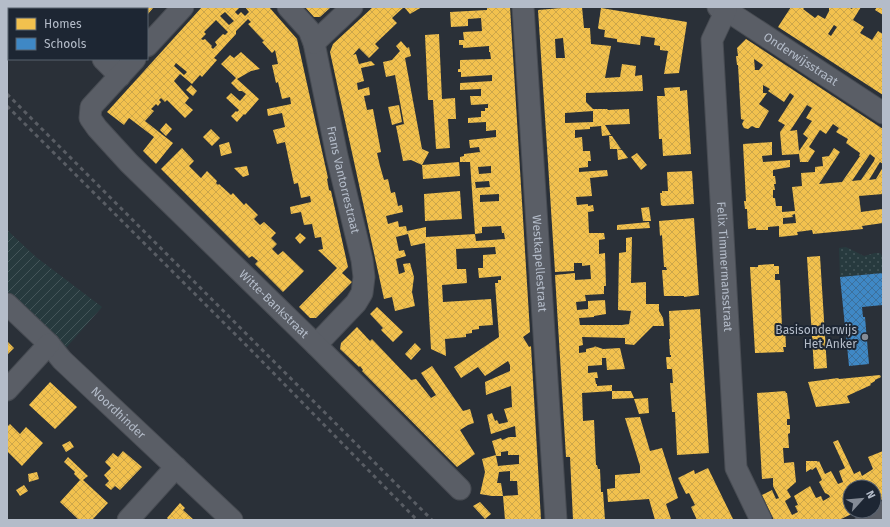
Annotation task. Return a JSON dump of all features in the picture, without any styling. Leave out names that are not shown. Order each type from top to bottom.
[{"type":"street","points":[[148,45],[183,7]]},
{"type":"street","name":"Frans Vantorrestraat","points":[[288,7],[309,30],[314,43],[337,156],[362,260],[364,277],[362,293],[356,303],[316,345]]},
{"type":"street","points":[[314,43],[352,7]]},
{"type":"street","name":"Westkapellestraat","points":[[522,7],[556,520]]},
{"type":"street","name":"Onderwijsstraat","points":[[722,9],[883,113]]},
{"type":"street","name":"Felix Timmermansstraat","points":[[722,9],[712,40],[736,468],[761,520]]},
{"type":"street","points":[[104,60],[120,76],[134,60]]},
{"type":"street","name":"Witte-Bankstraat","points":[[120,76],[91,107],[90,118],[96,128],[129,163],[316,345],[460,489]]},
{"type":"street","name":"Noordhinder","points":[[7,304],[49,344],[62,360],[232,520]]},
{"type":"street","points":[[7,390],[49,344]]},
{"type":"street","points":[[128,520],[176,467]]},
{"type":"street","points":[[866,520],[883,512]]},
{"type":"green space","points":[[7,230],[36,257],[102,307],[65,349],[7,294]]},
{"type":"green space","points":[[846,247],[864,256],[880,253],[883,257],[883,273],[840,277],[839,248]]},
{"type":"building: Homes","points":[[72,7],[154,7],[148,14],[148,8]]},
{"type":"building: Homes","points":[[202,7],[240,7],[235,12],[238,15],[241,12],[245,16],[249,12],[245,7],[269,7],[297,39],[328,178],[329,190],[331,191],[348,267],[342,273],[352,282],[316,318],[310,318],[299,307],[337,268],[318,250],[323,249],[321,237],[315,238],[312,224],[304,225],[301,212],[291,214],[290,207],[311,202],[310,196],[301,198],[298,183],[294,184],[285,142],[277,144],[273,130],[285,127],[282,113],[268,116],[267,109],[291,104],[290,97],[282,99],[278,82],[276,83],[272,65],[278,64],[275,50],[272,53],[262,42],[264,41],[248,24],[251,22],[248,19],[214,58],[217,60],[202,77],[200,75],[192,84],[180,74],[174,81],[189,98],[185,103],[193,110],[185,118],[167,100],[165,102],[161,98],[159,100],[161,102],[158,106],[156,104],[151,109],[154,111],[145,121],[173,143],[156,164],[143,151],[154,137],[129,118],[124,125],[107,112]],"holes":[[[225,12],[234,21],[229,25],[220,16]],[[216,20],[228,32],[225,35],[223,34],[215,42],[217,45],[213,49],[205,39],[201,39],[206,34],[204,32]],[[176,63],[187,72],[184,75],[174,66]]]},
{"type":"building: Homes","points":[[305,7],[331,7],[320,17],[314,17]]},
{"type":"building: Homes","points":[[373,7],[404,7],[392,18],[397,23],[375,44],[379,48],[369,58],[359,48],[353,55],[356,54],[359,64],[371,61],[375,65],[361,68],[364,81],[357,83],[358,90],[369,87],[370,95],[364,96],[367,110],[373,109],[381,152],[377,153],[380,166],[384,180],[388,179],[391,193],[395,192],[398,206],[402,205],[403,212],[386,216],[388,224],[398,221],[399,227],[406,226],[407,231],[426,227],[426,237],[475,234],[470,162],[460,162],[460,157],[464,156],[464,154],[480,152],[479,147],[470,148],[469,140],[496,137],[496,130],[486,131],[486,122],[468,123],[468,118],[481,117],[481,111],[485,111],[485,108],[488,108],[488,104],[471,105],[470,96],[481,96],[481,89],[460,90],[460,83],[492,81],[492,75],[461,77],[461,72],[458,72],[458,69],[460,69],[460,60],[491,59],[489,46],[463,48],[463,45],[459,45],[459,40],[464,40],[463,32],[482,31],[481,18],[468,19],[468,26],[451,27],[450,12],[487,10],[487,7],[510,7],[530,332],[523,337],[529,347],[531,346],[541,520],[505,520],[503,496],[480,494],[485,472],[482,459],[496,455],[492,441],[501,438],[502,440],[509,437],[516,437],[515,426],[491,434],[487,415],[492,413],[495,421],[497,420],[499,424],[508,422],[504,409],[512,407],[511,386],[486,395],[485,382],[510,371],[508,361],[485,376],[478,367],[461,378],[454,367],[499,337],[495,283],[498,283],[498,280],[501,280],[501,276],[479,278],[478,268],[483,268],[483,255],[496,254],[495,247],[456,249],[457,269],[466,269],[467,283],[442,285],[443,302],[491,299],[493,325],[479,326],[479,329],[472,330],[472,333],[466,334],[466,337],[445,339],[446,356],[431,349],[425,243],[411,246],[408,234],[396,237],[399,251],[404,250],[406,256],[396,259],[399,274],[405,272],[403,264],[410,263],[414,277],[412,292],[415,306],[395,311],[392,297],[384,299],[330,52],[333,44]],"holes":[[[491,166],[491,173],[479,174],[478,167]],[[489,181],[490,187],[476,188],[475,182]],[[499,194],[499,201],[480,202],[480,195]],[[501,226],[505,239],[476,241],[475,234],[482,233],[482,227]],[[508,451],[508,455],[519,455],[519,464],[498,466],[496,456],[501,456],[501,452]],[[510,471],[510,481],[517,481],[518,495],[503,496],[501,483],[497,483],[499,472]]]},
{"type":"building: Homes","points":[[404,7],[422,7],[410,14]]},
{"type":"building: Homes","points":[[582,7],[584,28],[590,28],[591,44],[611,46],[605,78],[620,77],[622,64],[636,66],[635,76],[642,75],[643,91],[586,93],[586,102],[593,109],[629,109],[630,124],[605,125],[611,135],[602,136],[601,126],[590,127],[590,129],[575,130],[575,138],[582,137],[583,151],[590,151],[591,161],[588,161],[588,167],[579,168],[579,172],[607,170],[608,176],[590,178],[592,196],[576,197],[577,205],[593,205],[594,211],[588,212],[589,233],[604,233],[605,239],[599,240],[599,254],[605,253],[606,286],[604,286],[604,294],[585,295],[586,301],[576,302],[577,310],[588,309],[588,301],[605,300],[606,314],[594,317],[579,318],[580,325],[629,324],[631,311],[618,310],[619,253],[626,252],[626,238],[632,237],[631,283],[646,282],[646,304],[659,304],[659,311],[663,318],[664,326],[653,326],[634,345],[625,344],[625,338],[582,337],[583,345],[579,346],[579,353],[586,352],[586,349],[595,347],[594,346],[603,349],[620,348],[625,369],[607,370],[606,358],[602,358],[602,365],[588,366],[588,373],[597,372],[598,378],[595,378],[597,386],[612,385],[612,391],[582,393],[583,421],[594,420],[596,465],[598,469],[600,469],[601,492],[603,492],[605,520],[573,520],[570,457],[566,457],[555,275],[575,273],[575,280],[591,279],[590,265],[582,266],[582,263],[574,263],[574,271],[555,272],[538,10]],"holes":[[[563,38],[565,58],[556,58],[555,39]],[[593,111],[593,122],[565,123],[565,113]]]},
{"type":"building: Homes","points":[[791,7],[805,7],[803,9],[815,18],[818,15],[825,19],[829,11],[829,7],[848,7],[852,9],[853,7],[861,7],[853,20],[864,27],[860,33],[872,40],[878,31],[883,34],[883,95],[778,27]],"holes":[[[834,25],[837,27],[831,36],[828,34]]]},
{"type":"building: Homes","points":[[877,7],[883,7],[883,15],[875,10]]},
{"type":"building: Homes","points":[[601,8],[687,22],[679,73],[664,74],[668,51],[660,50],[660,46],[654,45],[655,38],[641,36],[640,45],[617,42],[617,39],[604,37],[605,30],[598,28]]},
{"type":"building: Homes","points":[[439,34],[442,99],[455,98],[456,119],[448,119],[450,148],[436,149],[433,100],[428,100],[425,35]]},
{"type":"building: Homes","points":[[746,39],[883,129],[883,164],[880,162],[869,180],[876,179],[883,167],[883,194],[859,196],[861,212],[882,209],[883,223],[862,226],[863,229],[813,234],[812,230],[797,232],[798,235],[779,237],[779,226],[768,227],[768,230],[756,230],[756,228],[748,229],[747,209],[745,209],[744,201],[746,201],[743,144],[772,142],[772,155],[762,156],[763,162],[790,160],[790,167],[773,170],[773,176],[775,176],[776,184],[774,184],[775,190],[773,190],[773,198],[775,198],[776,206],[782,206],[782,212],[795,211],[792,187],[802,186],[801,173],[815,172],[815,167],[823,166],[822,157],[829,156],[834,148],[840,152],[819,184],[842,182],[860,156],[860,153],[846,143],[848,139],[836,132],[839,128],[833,124],[826,134],[820,130],[809,147],[815,151],[808,162],[800,162],[799,154],[782,155],[780,132],[785,125],[778,121],[794,96],[790,93],[784,102],[768,91],[770,89],[763,85],[763,93],[767,93],[759,104],[769,111],[759,128],[752,126],[748,129],[744,128],[742,124],[744,120],[741,119],[738,65],[736,56],[738,56],[737,48]],"holes":[[[754,59],[763,65],[759,70],[755,70]],[[807,105],[812,108],[806,118],[812,121],[803,134],[808,138],[799,151],[797,130],[790,131]],[[870,154],[875,158],[861,180],[852,181]],[[795,214],[796,223],[783,224],[783,218],[793,217],[792,215]]]},
{"type":"building: Homes","points":[[401,41],[407,48],[409,47],[411,56],[405,58],[422,149],[429,152],[422,165],[411,160],[403,161],[396,126],[404,124],[395,75],[386,77],[383,62],[392,60],[400,51],[396,46]]},
{"type":"building: Homes","points":[[241,52],[260,69],[251,71],[237,79],[259,99],[237,122],[231,116],[239,110],[226,98],[231,93],[240,101],[246,94],[239,91],[231,83],[236,78],[221,64],[230,55],[234,58]]},
{"type":"building: Homes","points":[[191,85],[197,91],[193,96],[186,90]]},
{"type":"building: Homes","points":[[680,87],[680,91],[687,90],[691,154],[663,156],[662,139],[659,139],[657,96],[665,96],[664,88]]},
{"type":"building: Homes","points":[[399,105],[402,122],[392,125],[388,107]]},
{"type":"building: Homes","points":[[166,123],[172,129],[166,136],[160,130]]},
{"type":"building: Homes","points":[[211,129],[220,138],[212,146],[203,137]]},
{"type":"building: Homes","points":[[609,136],[612,136],[621,149],[610,149]]},
{"type":"building: Homes","points":[[229,142],[232,153],[221,156],[219,145]]},
{"type":"building: Homes","points":[[182,148],[194,161],[189,166],[201,178],[207,171],[217,181],[216,183],[218,185],[219,184],[231,195],[233,193],[244,205],[246,203],[258,215],[254,219],[260,225],[264,222],[276,233],[271,238],[277,244],[272,249],[278,255],[283,251],[304,271],[283,292],[255,264],[258,261],[252,256],[249,258],[161,169]]},
{"type":"building: Homes","points":[[617,149],[622,150],[628,158],[618,160]]},
{"type":"building: Homes","points":[[637,153],[647,165],[641,170],[631,157]]},
{"type":"building: Homes","points":[[459,162],[460,176],[423,179],[422,165]]},
{"type":"building: Homes","points":[[247,166],[249,175],[243,177],[234,168]]},
{"type":"building: Homes","points":[[692,171],[694,204],[661,205],[660,193],[662,193],[662,191],[668,191],[667,172]]},
{"type":"building: Homes","points":[[460,191],[462,219],[425,221],[424,194]]},
{"type":"building: Homes","points":[[649,207],[651,221],[643,221],[641,208]]},
{"type":"building: Homes","points":[[694,218],[699,295],[684,297],[664,296],[662,270],[667,270],[666,267],[664,267],[662,235],[660,236],[659,221]]},
{"type":"building: Homes","points":[[649,222],[650,228],[617,230],[617,225]]},
{"type":"building: Homes","points":[[300,233],[306,238],[300,244],[295,238]]},
{"type":"building: Homes","points":[[820,256],[827,368],[814,369],[807,257]]},
{"type":"building: Homes","points":[[774,264],[774,266],[779,266],[779,274],[775,274],[775,280],[780,280],[782,327],[785,327],[786,347],[783,347],[784,352],[755,353],[750,267]]},
{"type":"building: Homes","points":[[377,307],[403,332],[393,342],[381,330],[383,328],[370,314]]},
{"type":"building: Homes","points":[[700,309],[709,453],[677,455],[675,412],[672,412],[670,383],[673,383],[672,369],[667,369],[666,357],[671,357],[669,339],[669,311]]},
{"type":"building: Homes","points":[[357,327],[370,341],[372,339],[411,380],[416,379],[431,398],[436,395],[421,373],[432,366],[463,411],[470,409],[474,423],[460,430],[475,454],[457,467],[362,371],[363,370],[360,366],[359,367],[340,349],[341,343]]},
{"type":"building: Homes","points":[[7,341],[14,348],[7,355]]},
{"type":"building: Homes","points":[[415,343],[421,349],[411,360],[405,354]]},
{"type":"building: Homes","points":[[880,375],[881,377],[870,384],[871,385],[847,396],[850,403],[816,407],[808,382],[838,378]]},
{"type":"building: Homes","points":[[50,382],[77,407],[55,429],[29,405]]},
{"type":"building: Homes","points":[[612,391],[631,391],[634,398],[612,399]]},
{"type":"building: Homes","points":[[785,391],[787,393],[790,419],[787,419],[787,425],[790,425],[790,433],[788,434],[789,448],[783,448],[784,463],[794,462],[796,482],[787,490],[791,497],[785,501],[792,515],[798,512],[795,506],[798,505],[794,496],[810,486],[816,498],[821,496],[823,501],[830,497],[825,493],[819,482],[822,480],[816,467],[806,472],[806,461],[819,461],[825,474],[831,471],[838,484],[842,482],[842,519],[839,520],[774,520],[762,495],[772,490],[776,499],[779,498],[773,486],[773,478],[762,479],[757,393]]},
{"type":"building: Homes","points":[[648,398],[649,413],[639,414],[634,399]]},
{"type":"building: Homes","points":[[640,417],[650,451],[662,448],[678,498],[666,504],[671,519],[655,520],[649,499],[608,502],[607,489],[615,488],[615,475],[640,473],[640,466],[625,418]]},
{"type":"building: Homes","points":[[10,424],[20,434],[26,427],[43,443],[22,466],[7,451],[7,427]]},
{"type":"building: Homes","points":[[838,440],[854,474],[860,471],[862,476],[873,469],[868,457],[883,451],[883,499],[882,479],[842,479],[839,471],[845,468],[833,442]]},
{"type":"building: Homes","points":[[70,441],[74,447],[66,452],[62,445]]},
{"type":"building: Homes","points":[[123,451],[142,467],[120,490],[115,486],[111,490],[105,485],[109,481],[104,475],[111,468],[105,462],[113,453],[118,457]]},
{"type":"building: Homes","points":[[68,457],[88,476],[83,480],[108,503],[92,520],[79,520],[60,502],[80,480],[74,474],[75,472],[64,462]]},
{"type":"building: Homes","points":[[708,468],[733,519],[731,520],[697,520],[691,507],[695,505],[689,493],[686,494],[678,478],[694,470],[695,474]]},
{"type":"building: Homes","points":[[37,472],[39,479],[29,482],[28,474]]},
{"type":"building: Homes","points":[[24,485],[28,491],[20,496],[16,490]]},
{"type":"building: Homes","points":[[480,502],[491,514],[485,519],[473,506]]},
{"type":"building: Homes","points":[[180,503],[185,508],[183,510],[194,520],[169,520],[167,518]]},
{"type":"building: Schools","points":[[883,273],[883,305],[862,307],[863,317],[865,317],[869,364],[849,366],[840,277]]},
{"type":"railway","points":[[7,94],[432,520]]},
{"type":"railway","points":[[7,106],[251,350],[417,520]]},
{"type":"place","name":"Basisonderwijs Het Anker","points":[[865,337]]}]
